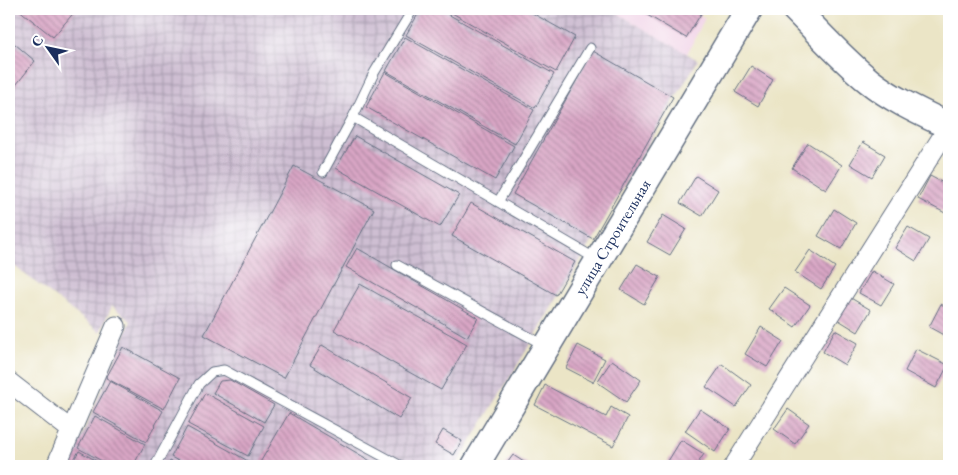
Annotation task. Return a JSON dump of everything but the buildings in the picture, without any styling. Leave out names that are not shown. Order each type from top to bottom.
[{"type":"main road","name":"улица Строительная","points":[[475,466],[749,9]]},
{"type":"main road","points":[[794,9],[870,82],[894,98],[949,126]]},
{"type":"street","points":[[734,466],[949,126]]},
{"type":"street","points":[[56,466],[116,326]]},
{"type":"street","points":[[9,382],[72,430]]},
{"type":"lane","points":[[323,172],[374,73],[413,9]]},
{"type":"lane","points":[[498,202],[590,48]]},
{"type":"lane","points":[[353,117],[598,260]]},
{"type":"lane","points":[[397,265],[546,346]]},
{"type":"lane","points":[[154,466],[198,384],[212,372],[224,370],[401,466]]},
{"type":"shaded area","points":[[9,9],[610,9],[698,60],[554,305],[456,466],[69,466],[131,321],[112,306],[100,332],[9,262]]},
{"type":"shaded area","points":[[610,9],[693,9],[694,12],[705,18],[687,54]]}]
